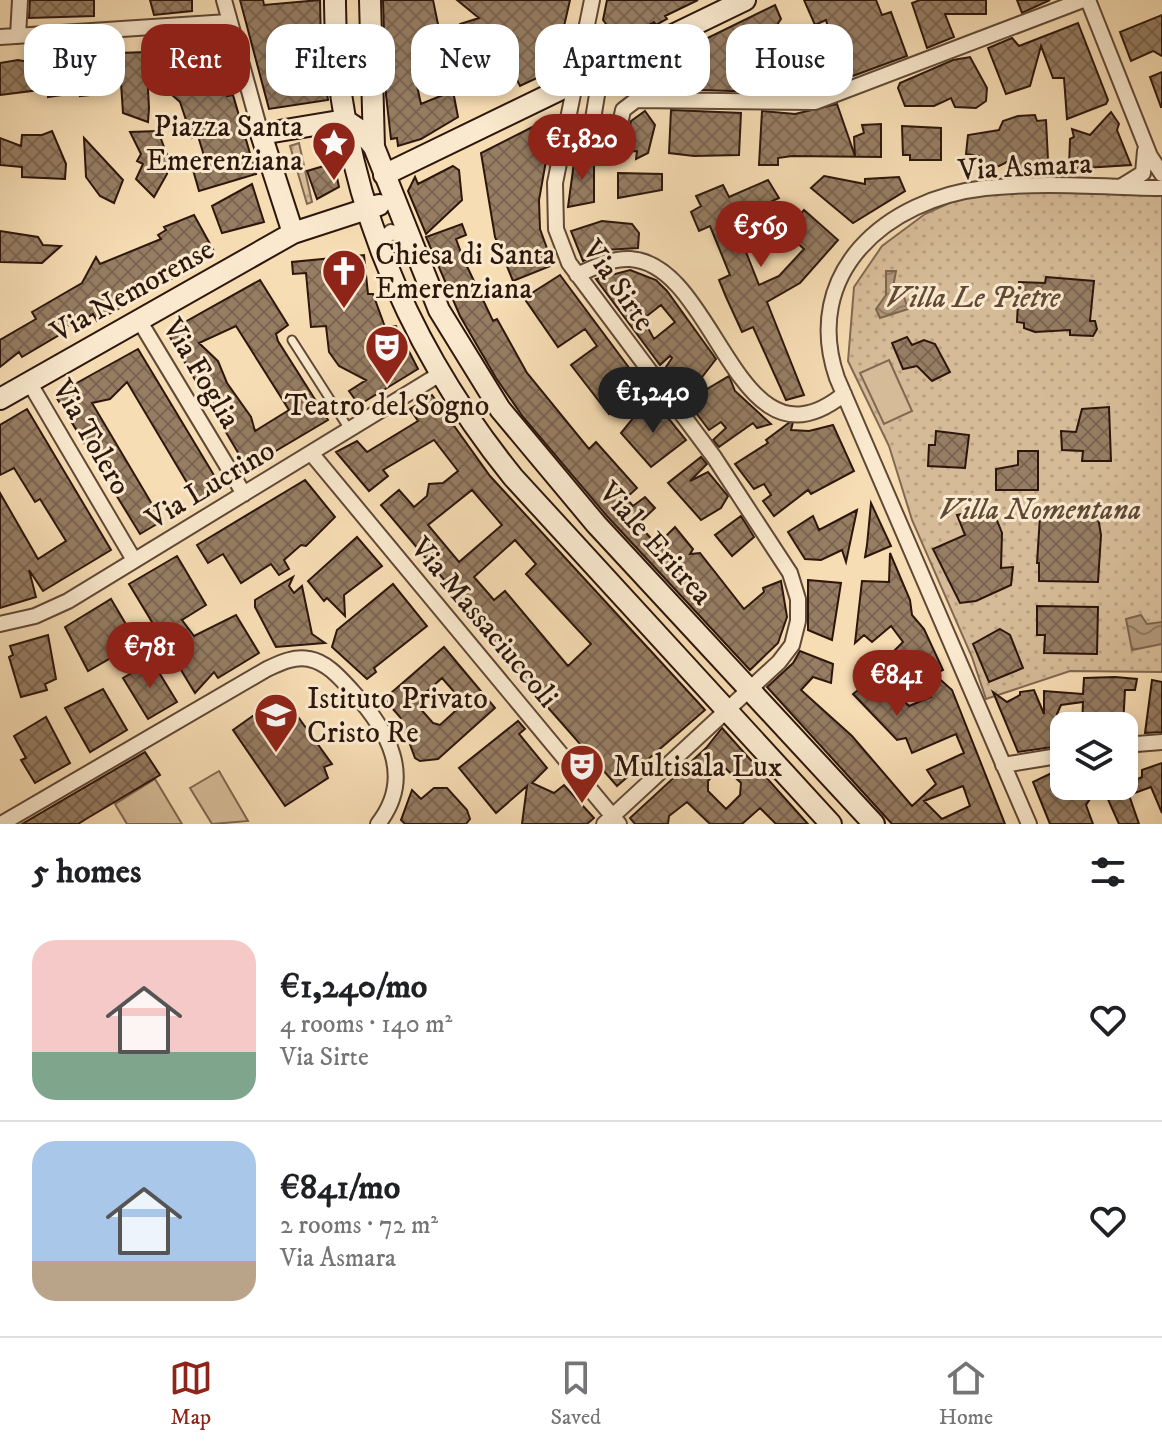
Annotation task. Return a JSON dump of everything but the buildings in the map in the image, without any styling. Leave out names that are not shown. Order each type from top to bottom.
[{"type":"street","points":[[18,36],[20,0]]},
{"type":"street","points":[[224,0],[261,134],[293,233],[394,200],[374,147],[370,0]]},
{"type":"street","points":[[335,0],[337,65],[345,120],[366,210]]},
{"type":"street","name":"Via Sirte","points":[[587,24],[592,0]]},
{"type":"street","points":[[696,24],[745,0]]},
{"type":"street","points":[[596,96],[588,138],[594,149],[607,150],[616,143],[623,110],[636,100],[815,102],[1086,0],[1145,144],[1162,174]]},
{"type":"street","points":[[0,37],[228,22]]},
{"type":"street","points":[[384,175],[548,96]]},
{"type":"street","name":"Via Sirte","points":[[573,96],[553,200],[560,243],[577,275],[714,457],[790,573],[799,606],[796,634],[783,658],[612,821]]},
{"type":"street","points":[[261,134],[345,120],[361,131],[374,147]]},
{"type":"street","points":[[1118,187],[1133,182],[1143,173],[1145,144]]},
{"type":"street","name":"Via Asmara","points":[[1029,824],[844,394],[831,352],[831,301],[842,269],[873,235],[913,210],[968,191],[1162,188]]},
{"type":"street","name":"Viale Eritrea","points":[[394,200],[439,310],[500,409],[596,524],[874,824]]},
{"type":"street","name":"Viale Eritrea","points":[[366,210],[411,320],[440,374],[481,437],[513,477],[831,824]]},
{"type":"street","points":[[378,243],[391,232],[407,236]]},
{"type":"street","name":"Via Nemorense","points":[[0,399],[293,233]]},
{"type":"street","points":[[577,275],[629,259],[663,270],[746,383],[771,407],[795,415],[812,415],[844,394]]},
{"type":"street","name":"Via Foglia","points":[[139,320],[244,494]]},
{"type":"street","name":"Via Lucrino","points":[[0,624],[53,609],[440,374]]},
{"type":"street","name":"Via Tolero","points":[[29,382],[134,560]]},
{"type":"street","name":"Via Massaciuccoli","points":[[311,453],[612,821]]},
{"type":"street","points":[[1,824],[267,669],[303,658],[321,663],[338,676],[375,718],[391,743],[396,762],[396,784],[387,812],[378,824]]},
{"type":"street","points":[[1138,744],[1162,742]]},
{"type":"street","points":[[1003,765],[1050,757]]},
{"type":"lane","points":[[292,340],[349,429]]},
{"type":"green space","points":[[299,143],[312,202],[307,204],[290,146]]},
{"type":"green space","points":[[974,192],[1162,194],[1162,672],[1070,671],[986,699],[972,657],[912,520],[889,446],[848,361],[854,287],[882,246],[925,214]]},
{"type":"green space","points":[[889,360],[912,411],[884,424],[860,373]]},
{"type":"green space","points":[[219,771],[248,821],[212,824],[190,788]]},
{"type":"green space","points":[[155,779],[182,824],[127,824],[115,804]]},
{"type":"water","points":[[886,271],[896,271],[893,287],[901,288],[908,309],[880,318],[876,309],[886,295]]},
{"type":"water","points":[[1141,615],[1147,624],[1162,622],[1162,644],[1132,650],[1126,619]]},
{"type":"place","name":"Piazza Santa Emerenziana","points":[[334,182]]},
{"type":"place","name":"Chiesa di Santa Emerenziana","points":[[344,310]]},
{"type":"place","name":"Teatro del Sogno","points":[[387,386]]},
{"type":"place","name":"Istituto Privato Cristo Re","points":[[276,754]]},
{"type":"place","name":"Multisala Lux","points":[[582,805]]},
{"type":"park label","name":"Villa Le Pietre","points":[[973,297]]},
{"type":"park label","name":"Villa Nomentana","points":[[1040,509]]}]
